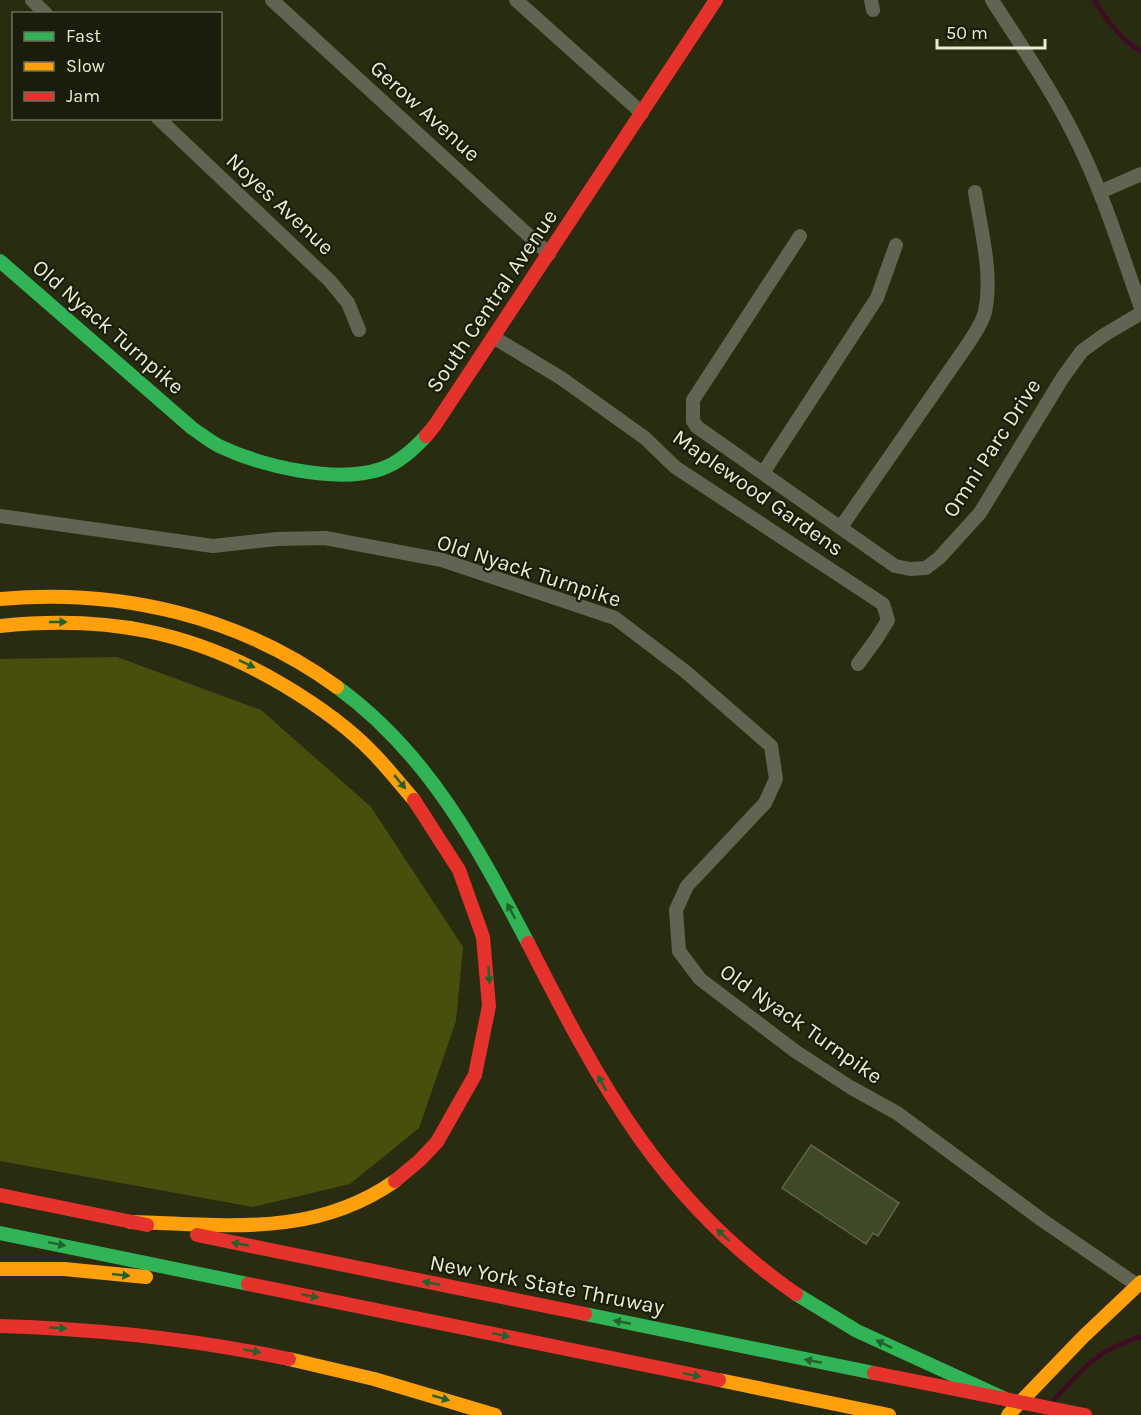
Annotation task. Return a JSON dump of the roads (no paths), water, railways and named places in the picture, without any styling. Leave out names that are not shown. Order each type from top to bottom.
[{"type":"main road","name":"South Central Avenue","points":[[217,445],[243,456],[322,472],[357,474],[382,469],[404,457],[421,442],[549,254],[716,0]]},
{"type":"main road","name":"Old Nyack Turnpike","points":[[0,261],[192,428],[217,445]]},
{"type":"main road","points":[[0,599],[43,596],[86,597],[140,603],[191,615],[241,632],[288,655],[360,705],[411,754],[458,817],[618,1110],[648,1153],[682,1194],[738,1249],[800,1297],[858,1331],[937,1367],[1009,1408],[1139,1283]]},
{"type":"main road","points":[[0,626],[35,622],[86,622],[160,633],[252,666],[317,704],[375,753],[423,812],[446,848],[466,887],[476,911],[487,953],[489,1016],[483,1050],[473,1081],[444,1133],[431,1149],[396,1180],[345,1209],[314,1220],[258,1225],[130,1222]]},
{"type":"main road","name":"New York State Thruway","points":[[0,1195],[932,1385],[1009,1408],[1081,1414]]},
{"type":"main road","points":[[0,1233],[889,1415]]},
{"type":"main road","points":[[0,1269],[64,1269],[275,1289]]},
{"type":"main road","points":[[0,1326],[111,1332],[259,1353],[361,1375],[495,1415]]},
{"type":"street","points":[[32,0],[44,12]]},
{"type":"street","name":"Gerow Avenue","points":[[272,0],[549,254]]},
{"type":"street","points":[[516,0],[642,113]]},
{"type":"street","points":[[992,0],[1051,92],[1074,134],[1100,192],[1141,308]]},
{"type":"street","name":"Noyes Avenue","points":[[160,120],[330,281],[348,303],[359,330]]},
{"type":"street","points":[[1100,192],[1137,175]]},
{"type":"street","points":[[840,527],[968,344],[981,320],[988,288],[988,273],[975,192]]},
{"type":"street","name":"Omni Parc Drive","points":[[800,236],[693,400],[693,421],[697,427],[895,566],[910,569],[926,568],[939,558],[980,513],[1082,351],[1104,334],[1141,313]]},
{"type":"street","points":[[763,473],[877,298],[896,245]]},
{"type":"street","name":"Maplewood Gardens","points":[[494,336],[561,378],[645,438],[675,467],[883,604],[888,620],[878,638],[858,664]]},
{"type":"street","name":"Old Nyack Turnpike","points":[[0,516],[213,546],[277,539],[325,538],[442,560],[615,618],[686,672],[771,746],[776,779],[765,803],[687,886],[676,910],[679,951],[700,980],[795,1051],[850,1087],[897,1113],[1042,1220],[1139,1283]]},
{"type":"waterway","points":[[1094,0],[1115,29],[1141,52]]},
{"type":"waterway","points":[[1053,1401],[1082,1370],[1104,1352],[1137,1337],[1141,1338]]}]
